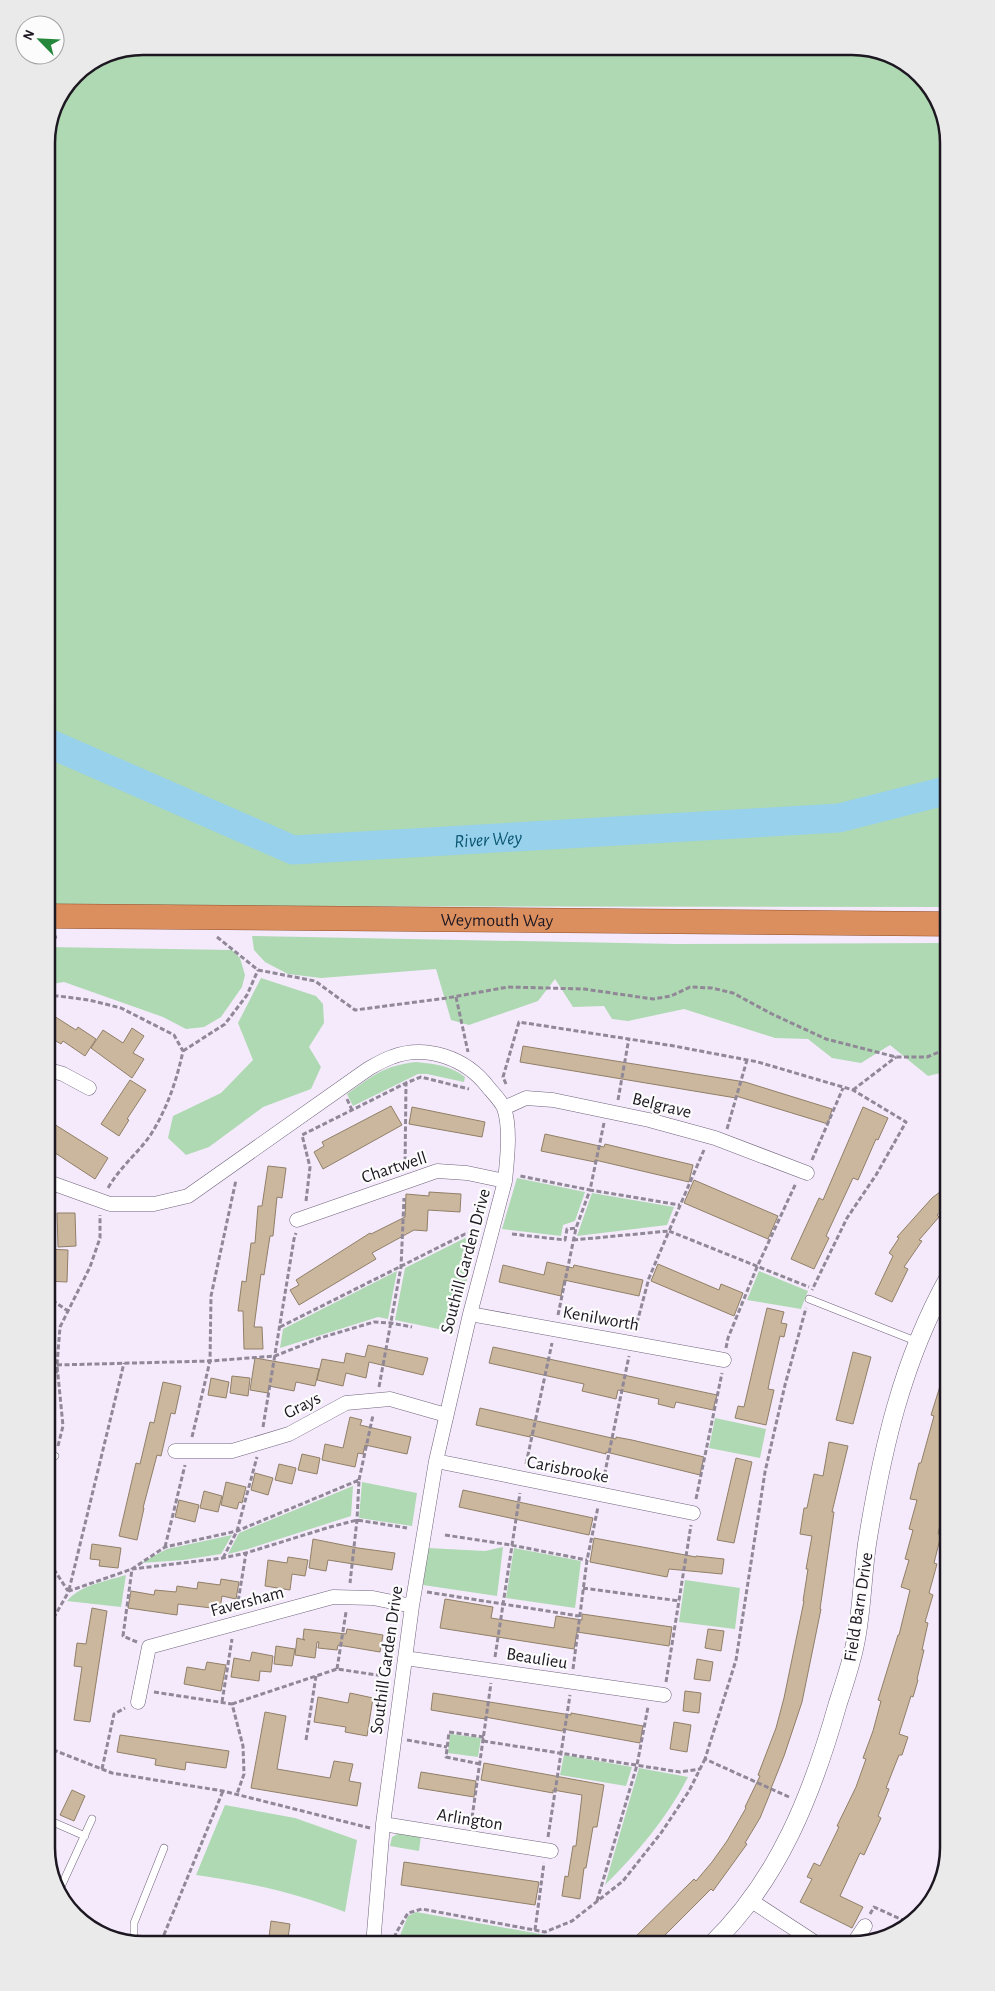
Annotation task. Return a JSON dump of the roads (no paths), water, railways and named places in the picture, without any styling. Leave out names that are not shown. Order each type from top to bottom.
[{"type":"highway","name":"Weymouth Way","points":[[55,916],[940,924]]},
{"type":"street","name":"Southill Garden Drive","points":[[55,1189],[110,1204],[154,1204],[188,1196],[361,1074],[392,1057],[421,1051],[448,1056],[469,1068],[510,1105],[506,1177],[446,1415],[436,1461],[412,1606],[382,1828],[374,1936]]},
{"type":"street","points":[[55,1072],[90,1088]]},
{"type":"street","name":"Belgrave","points":[[510,1105],[526,1098],[553,1100],[611,1112],[717,1139],[807,1173]]},
{"type":"street","name":"Chartwell","points":[[300,1219],[437,1171],[506,1177]]},
{"type":"street","name":"Field Barn Drive","points":[[719,1936],[750,1900],[780,1855],[805,1804],[831,1730],[854,1647],[867,1544],[886,1441],[907,1371],[940,1293]]},
{"type":"street","name":"Kenilworth","points":[[470,1314],[724,1360]]},
{"type":"street","name":"Grays","points":[[182,1452],[232,1451],[289,1434],[346,1404],[390,1399],[446,1415]]},
{"type":"street","name":"Carisbrooke","points":[[436,1461],[693,1513]]},
{"type":"street","name":"Faversham","points":[[139,1696],[148,1647],[332,1597],[373,1598],[412,1606]]},
{"type":"street","name":"Beaulieu","points":[[405,1658],[664,1695]]},
{"type":"street","name":"Arlington","points":[[382,1828],[469,1838],[548,1850]]},
{"type":"street","points":[[750,1900],[805,1936]]},
{"type":"street","points":[[858,1935],[864,1926]]},
{"type":"lane","points":[[809,1299],[918,1342]]},
{"type":"lane","points":[[63,1883],[92,1819]]},
{"type":"lane","points":[[55,1823],[85,1836]]},
{"type":"lane","points":[[134,1935],[134,1923],[164,1848]]},
{"type":"waterway","name":"River Wey","points":[[55,746],[293,850],[839,818],[940,792]]}]
